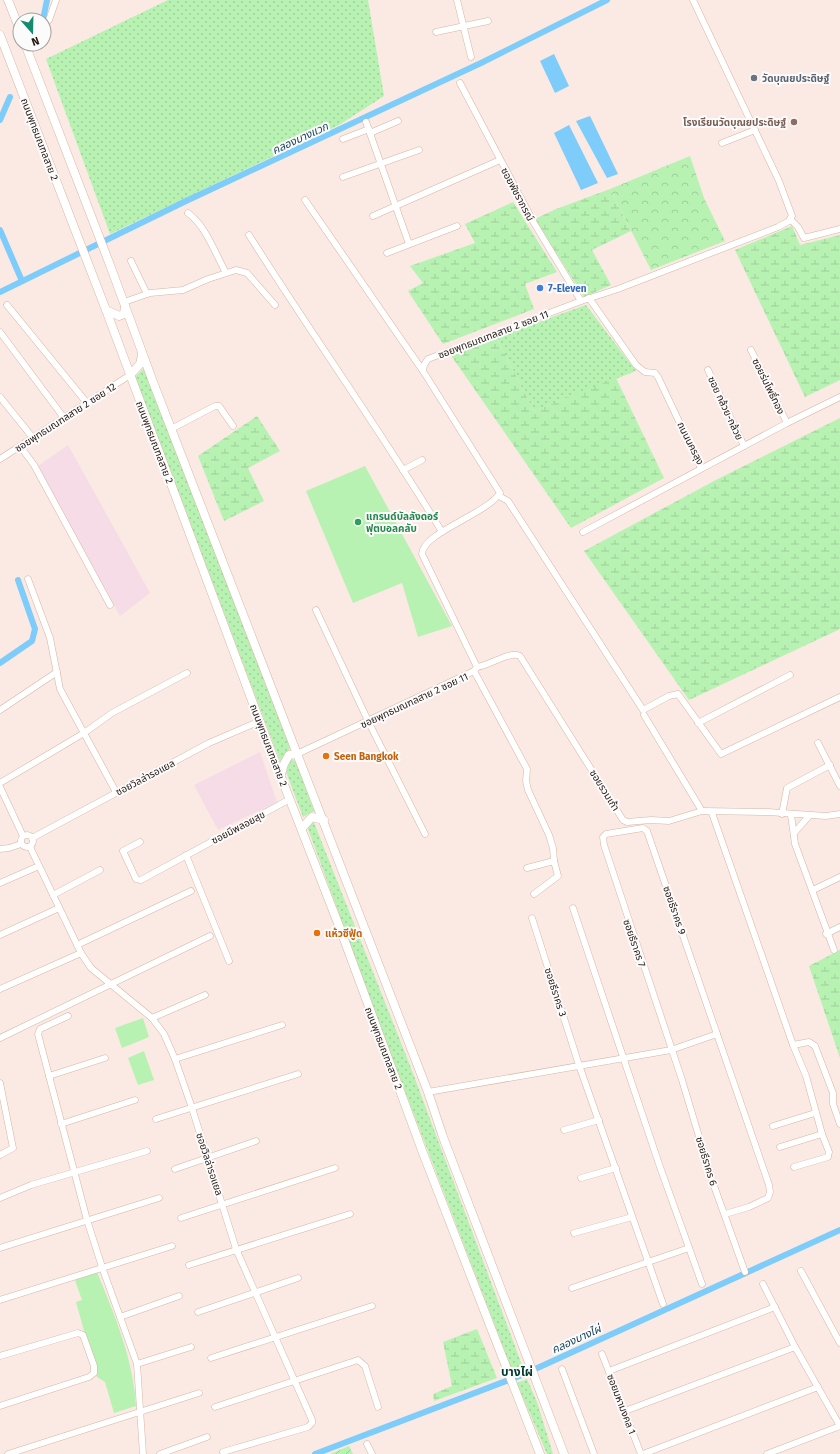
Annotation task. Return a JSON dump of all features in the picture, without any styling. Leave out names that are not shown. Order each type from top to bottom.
[{"type":"main road","points":[[8,0],[13,12]]},
{"type":"main road","name":"ถนนพุทธมณฑลสาย 2","points":[[0,36],[92,273],[423,1153],[540,1454]]},
{"type":"main road","name":"ถนนพุทธมณฑลสาย 2","points":[[28,52],[125,303],[171,429],[324,820],[428,1092],[443,1137],[564,1454]]},
{"type":"main road","points":[[106,310],[119,316],[124,314],[125,303]]},
{"type":"main road","points":[[130,375],[140,364],[142,352]]},
{"type":"main road","points":[[281,774],[289,755],[297,754]]},
{"type":"main road","points":[[302,828],[312,817],[324,820]]},
{"type":"street","points":[[52,12],[56,0]]},
{"type":"street","points":[[457,0],[471,57]]},
{"type":"street","points":[[693,0],[780,181],[792,216],[790,219],[798,227],[804,238],[840,229]]},
{"type":"street","points":[[436,32],[488,21]]},
{"type":"street","name":"ซอยพัชราภรณ์","points":[[460,84],[534,224],[581,301]]},
{"type":"street","points":[[343,139],[398,121]]},
{"type":"street","points":[[366,122],[409,244]]},
{"type":"street","points":[[722,143],[755,130]]},
{"type":"street","points":[[342,177],[419,150]]},
{"type":"street","points":[[373,216],[500,160]]},
{"type":"street","points":[[304,200],[423,371],[499,488],[499,496],[508,501],[643,710],[669,696],[678,694],[721,754],[840,697]]},
{"type":"street","points":[[188,213],[195,218],[202,228],[226,273]]},
{"type":"street","name":"ซอยพุทธมณฑลสาย 2 ซอย 11","points":[[423,371],[424,365],[428,359],[440,353],[589,298],[618,289],[778,227],[790,219]]},
{"type":"street","points":[[387,253],[457,226]]},
{"type":"street","points":[[249,235],[293,306],[442,532]]},
{"type":"street","points":[[131,261],[147,294]]},
{"type":"street","points":[[125,303],[147,294],[183,290],[236,270],[247,273],[275,305]]},
{"type":"street","name":"ถนนนครลุง","points":[[589,298],[636,365],[645,372],[655,373],[658,377],[701,468],[787,422],[840,397]]},
{"type":"street","points":[[7,305],[87,403]]},
{"type":"street","points":[[0,332],[64,418]]},
{"type":"street","name":"ซอยร่มโพธิ์ทอง","points":[[751,350],[787,422]]},
{"type":"street","name":"ซอย กล้วย-กล้วย","points":[[708,370],[744,446]]},
{"type":"street","name":"ซอยพุทธมณฑลสาย 2 ซอย 12","points":[[1,456],[33,438],[130,375]]},
{"type":"street","points":[[0,397],[33,438]]},
{"type":"street","points":[[171,429],[215,406],[219,406],[233,426]]},
{"type":"street","points":[[20,446],[34,465],[110,605]]},
{"type":"street","points":[[402,470],[422,460]]},
{"type":"street","points":[[583,532],[701,468]]},
{"type":"street","name":"ซอยพุทธมณฑลสาย 2 ซอย 11","points":[[297,754],[368,722],[475,669],[422,554],[425,545],[442,532],[486,507],[499,496]]},
{"type":"street","points":[[28,579],[50,638],[60,689],[116,792]]},
{"type":"street","points":[[316,610],[368,722],[425,834]]},
{"type":"street","name":"ซอยรวมเก้า","points":[[475,669],[513,654],[520,656],[623,820],[627,822],[651,820],[669,821],[702,811],[712,813],[809,816],[840,814]]},
{"type":"street","points":[[475,669],[527,769],[526,781],[528,790],[549,835],[553,848],[554,861],[558,876],[534,894]]},
{"type":"street","points":[[0,710],[57,672]]},
{"type":"street","points":[[0,783],[84,734],[112,713],[187,673]]},
{"type":"street","points":[[698,723],[790,675]]},
{"type":"street","points":[[644,715],[702,811]]},
{"type":"street","name":"ซอยวิลล่ารอแยล","points":[[32,838],[209,743],[260,721]]},
{"type":"street","points":[[818,743],[840,786]]},
{"type":"street","points":[[782,814],[787,788],[830,765]]},
{"type":"street","points":[[0,787],[23,836],[21,839],[21,844]]},
{"type":"street","name":"ซอยมีพลอยสุข","points":[[140,842],[123,851],[138,880],[143,880],[290,799]]},
{"type":"street","points":[[712,813],[793,1045],[806,1076],[822,1134],[829,1152],[829,1156],[794,1167]]},
{"type":"street","points":[[791,815],[795,844],[813,890],[826,934],[834,950]]},
{"type":"street","points":[[794,833],[809,816]]},
{"type":"street","name":"ซอยธีราคร 9","points":[[603,836],[606,834],[643,828],[647,831],[770,1192],[768,1198],[749,1207],[725,1214]]},
{"type":"street","points":[[21,844],[23,847],[30,847],[33,842],[29,835],[23,836]]},
{"type":"street","name":"ซอยธีราคร 7","points":[[603,836],[604,845],[625,912],[671,1050]]},
{"type":"street","points":[[0,849],[21,844]]},
{"type":"street","name":"ซอยวิลล่ารอแยล","points":[[30,847],[81,953],[91,968],[152,1018],[164,1034],[175,1059],[192,1108],[236,1250],[296,1381],[312,1420],[312,1423],[308,1426],[223,1452]]},
{"type":"street","points":[[186,855],[229,961]]},
{"type":"street","points":[[527,868],[554,861]]},
{"type":"street","points":[[0,883],[39,866]]},
{"type":"street","points":[[53,895],[100,870]]},
{"type":"street","points":[[813,890],[840,877]]},
{"type":"street","points":[[78,945],[190,891]]},
{"type":"street","points":[[0,935],[59,908]]},
{"type":"street","points":[[573,908],[702,1284]]},
{"type":"street","name":"ซอยธีราคร 3","points":[[532,918],[579,1065],[663,1304]]},
{"type":"street","points":[[826,934],[840,927]]},
{"type":"street","points":[[0,1038],[210,936]]},
{"type":"street","points":[[0,989],[81,953]]},
{"type":"street","points":[[152,1018],[205,995]]},
{"type":"street","points":[[68,1016],[38,1031],[87,1220],[102,1268],[137,1364],[143,1454]]},
{"type":"street","points":[[175,1059],[282,1025]]},
{"type":"street","points":[[428,1092],[623,1057],[671,1050],[717,1034]]},
{"type":"street","points":[[793,1045],[809,1042],[814,1046],[833,1093],[833,1104],[840,1124]]},
{"type":"street","name":"ซอยธีราคร 6","points":[[671,1050],[745,1272]]},
{"type":"street","points":[[49,1076],[105,1058]]},
{"type":"street","points":[[156,1119],[298,1074]]},
{"type":"street","points":[[0,1083],[13,1148],[0,1155]]},
{"type":"street","points":[[61,1124],[135,1100]]},
{"type":"street","points":[[773,1126],[816,1113]]},
{"type":"street","points":[[564,1130],[599,1120]]},
{"type":"street","points":[[780,1147],[822,1134]]},
{"type":"street","points":[[175,1169],[256,1141]]},
{"type":"street","points":[[0,1198],[31,1185],[147,1151]]},
{"type":"street","points":[[180,1218],[334,1168]]},
{"type":"street","points":[[581,1178],[616,1168]]},
{"type":"street","points":[[0,1248],[160,1198]]},
{"type":"street","points":[[189,1265],[350,1214]]},
{"type":"street","points":[[574,1233],[632,1216]]},
{"type":"street","points":[[0,1300],[172,1246]]},
{"type":"street","points":[[572,1288],[689,1248]]},
{"type":"street","points":[[801,1271],[840,1343]]},
{"type":"street","points":[[198,1312],[298,1278]]},
{"type":"street","points":[[763,1284],[795,1347],[840,1426],[767,1454]]},
{"type":"street","points":[[120,1317],[179,1296]]},
{"type":"street","points":[[211,1358],[372,1306]]},
{"type":"street","points":[[609,1371],[775,1307]]},
{"type":"street","points":[[0,1356],[78,1333],[83,1335],[94,1366],[94,1373],[89,1377],[0,1406]]},
{"type":"street","points":[[137,1364],[191,1347]]},
{"type":"street","points":[[624,1411],[795,1347]]},
{"type":"street","name":"ซอยมหามงคล 1","points":[[602,1354],[642,1454]]},
{"type":"street","points":[[215,1407],[358,1360],[366,1366],[378,1407]]},
{"type":"street","points":[[562,1369],[594,1454]]},
{"type":"street","points":[[642,1454],[818,1387]]},
{"type":"street","points":[[8,1454],[199,1393]]},
{"type":"street","points":[[160,1454],[207,1438]]},
{"type":"street","points":[[368,1444],[372,1454]]},
{"type":"shaded area","points":[[68,445],[150,593],[120,616],[38,466]]},
{"type":"shaded area","points":[[260,752],[277,802],[218,830],[194,785]]},
{"type":"green space","points":[[168,0],[368,0],[384,96],[339,125],[110,234],[46,59]]},
{"type":"green space","points":[[690,156],[704,198],[725,241],[651,270],[610,189]]},
{"type":"green space","points":[[610,189],[631,231],[592,250],[611,285],[584,297],[535,219],[556,209]]},
{"type":"green space","points":[[513,202],[557,272],[525,284],[534,309],[443,344],[408,291],[423,283],[410,266],[475,243],[465,224]]},
{"type":"green space","points":[[792,226],[800,245],[840,235],[840,380],[805,397],[735,250]]},
{"type":"green space","points":[[586,305],[636,371],[534,411],[496,337]]},
{"type":"green space","points":[[496,337],[534,411],[616,378],[664,478],[571,528],[450,354]]},
{"type":"green space","points":[[144,368],[290,748],[280,761],[135,377]]},
{"type":"green space","points":[[257,416],[280,451],[248,468],[264,501],[224,521],[198,456]]},
{"type":"green space","points":[[840,418],[840,629],[689,700],[584,551],[714,481]]},
{"type":"green space","name":"แกรนด์บัลลังดอร์ ฟุตบอลคลับ","points":[[365,466],[452,626],[418,637],[402,583],[353,603],[306,491]]},
{"type":"green space","points":[[292,759],[296,762],[314,811],[303,817],[285,769]]},
{"type":"green space","points":[[313,820],[411,1068],[522,1365],[512,1370],[388,1047],[308,829],[308,824]]},
{"type":"green space","points":[[840,950],[840,1058],[809,966]]},
{"type":"green space","points":[[143,1018],[149,1037],[122,1048],[115,1028]]},
{"type":"green space","points":[[144,1051],[154,1080],[138,1085],[128,1058]]},
{"type":"green space","points":[[97,1272],[122,1338],[134,1388],[136,1406],[114,1413],[105,1382],[97,1377],[76,1302],[82,1300],[75,1280]]},
{"type":"green space","points":[[477,1329],[497,1378],[434,1401],[433,1394],[452,1386],[443,1342]]},
{"type":"green space","points":[[527,1379],[537,1402],[553,1454],[547,1454],[517,1383]]},
{"type":"green space","points":[[349,1446],[353,1454],[330,1454]]},
{"type":"water","points":[[554,54],[569,86],[555,93],[540,61]]},
{"type":"water","points":[[590,116],[618,174],[607,178],[576,121]]},
{"type":"water","points":[[569,125],[598,183],[581,190],[554,133]]},
{"type":"waterway","points":[[45,12],[47,0]]},
{"type":"waterway","name":"คลองบางแวก","points":[[0,292],[186,201],[481,63],[607,0]]},
{"type":"waterway","points":[[0,120],[10,97]]},
{"type":"waterway","points":[[0,230],[22,281]]},
{"type":"waterway","points":[[0,663],[32,641],[35,629],[18,580]]},
{"type":"waterway","name":"คลองบางไผ่","points":[[315,1454],[522,1375],[840,1230]]},
{"type":"place","name":"วัดบุณยประดิษฐ์","points":[[754,78]]},
{"type":"place","name":"โรงเรียนวัดบุณยประดิษฐ์","points":[[794,122]]},
{"type":"place","name":"7-Eleven","points":[[540,288]]},
{"type":"place","name":"แกรนด์บัลลังดอร์ ฟุตบอลคลับ","points":[[358,522]]},
{"type":"place","name":"Seen Bangkok","points":[[326,756]]},
{"type":"place","name":"แห้วซีฟู้ด","points":[[317,933]]},
{"type":"district","name":"บางไผ่","points":[[517,1372]]}]
